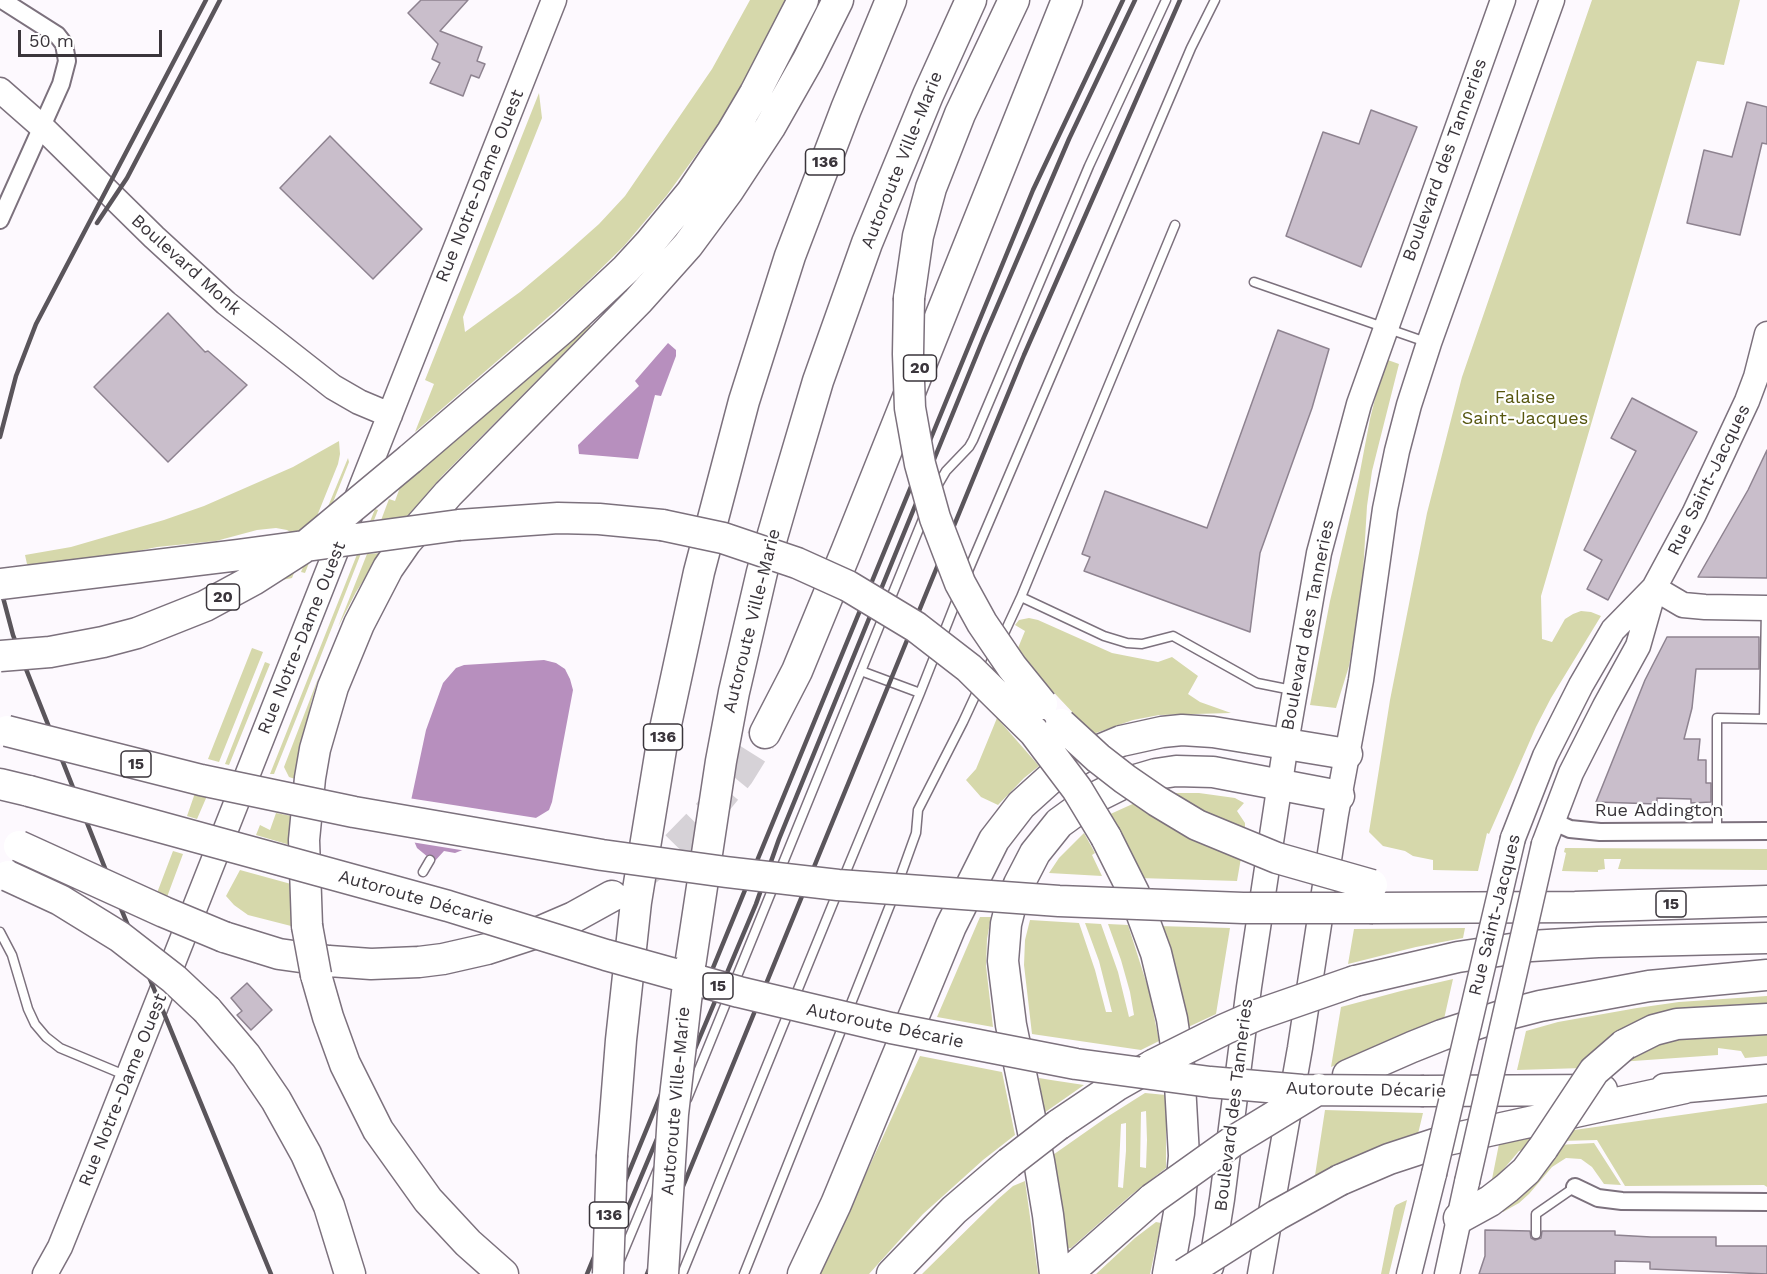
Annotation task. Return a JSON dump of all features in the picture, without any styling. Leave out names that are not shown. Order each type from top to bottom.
[{"type":"highway","name":"20","points":[[0,657],[50,652],[103,642],[152,628],[205,606],[253,580],[303,548],[573,320],[626,269],[691,193],[732,132],[803,0]]},
{"type":"highway","points":[[503,1274],[468,1243],[416,1185],[366,1108],[336,1041],[316,975],[307,926],[304,840],[315,749],[333,687],[359,624],[388,568],[448,494],[638,301],[688,245],[771,127],[838,0]]},
{"type":"highway","name":"136","points":[[608,1274],[612,1155],[621,1040],[636,902],[662,743],[699,572],[732,445],[786,266],[842,119],[891,0]]},
{"type":"highway","name":"Autoroute Ville-Marie","points":[[663,1274],[673,1114],[690,966],[721,761],[734,692],[762,572],[818,381],[867,243],[928,95],[971,0]]},
{"type":"highway","points":[[1014,0],[960,114],[931,188],[918,236],[909,298],[910,408],[922,473],[934,518],[960,583],[982,623],[1012,667],[1052,715],[1098,758],[1125,779],[1197,825],[1373,896]]},
{"type":"highway","name":"20","points":[[765,733],[797,671],[1067,0]]},
{"type":"highway","points":[[0,584],[459,525],[558,518],[662,525],[723,538],[797,562],[848,586],[916,627],[969,668],[1034,732],[1077,789],[1106,837],[1134,893],[1156,952],[1172,1019],[1179,1066],[1184,1156],[1168,1274]]},
{"type":"highway","name":"15","points":[[4,730],[201,780],[344,810],[591,853],[717,871],[848,885],[1059,901],[1243,908],[1373,896],[1442,906],[1575,907],[1767,901]]},
{"type":"highway","points":[[803,1274],[836,1204],[951,926],[994,840],[1021,805],[1052,777],[1085,756],[1102,748],[1142,736],[1198,730],[1347,754]]},
{"type":"highway","points":[[1340,796],[1230,775],[1196,771],[1156,774],[1122,784],[1092,799],[1059,823],[1035,853],[1019,884],[1006,924],[1004,979],[1052,1242],[1067,1270],[1152,1199],[1200,1163],[1259,1125],[1348,1075],[1412,1047],[1483,1021],[1540,1006],[1649,986],[1767,975]]},
{"type":"highway","name":"Autoroute Décarie","points":[[0,784],[448,906],[739,992],[891,1028],[1076,1064],[1221,1084],[1337,1091],[1514,1092],[1685,1088],[1767,1080]]},
{"type":"highway","points":[[10,842],[224,937],[279,954],[321,960],[371,964],[419,962],[465,955],[530,935],[574,917],[612,896]]},
{"type":"highway","points":[[4,874],[60,900],[120,937],[174,979],[207,1010],[246,1056],[276,1100],[300,1144],[329,1206],[350,1274]]},
{"type":"highway","points":[[892,1274],[954,1210],[1009,1162],[1058,1125],[1116,1086],[1257,1015],[1355,981],[1450,958],[1531,946],[1767,938]]},
{"type":"highway","points":[[1459,1218],[1484,1205],[1526,1171],[1594,1071],[1624,1045],[1653,1030],[1677,1024],[1767,1019]]},
{"type":"highway","points":[[1184,1274],[1277,1215],[1340,1180],[1389,1159],[1447,1140],[1685,1088]]},
{"type":"main road","name":"Rue Notre-Dame Ouest","points":[[45,1274],[66,1232],[128,1077],[554,0]]},
{"type":"main road","name":"Boulevard des Tanneries","points":[[1210,1274],[1249,987],[1286,743],[1315,574],[1359,404],[1503,0]]},
{"type":"main road","points":[[1260,1274],[1302,1037],[1374,596],[1385,509],[1409,405],[1429,343],[1552,0]]},
{"type":"main road","name":"Boulevard Monk","points":[[0,90],[41,126],[153,237],[232,308],[333,387],[359,402],[390,415]]},
{"type":"main road","name":"Rue Saint-Jacques","points":[[1408,1274],[1434,1174],[1513,838],[1545,756],[1581,685],[1613,630],[1654,588],[1718,466],[1761,378],[1767,334]]},
{"type":"main road","points":[[1654,588],[1683,605],[1766,608]]},
{"type":"main road","name":"Rue Saint-Jacques","points":[[1447,1274],[1544,844],[1584,747],[1638,646],[1654,588]]},
{"type":"street","points":[[0,220],[65,71],[67,52],[57,35],[2,0]]},
{"type":"street","name":"Rue Addington","points":[[1552,821],[1570,829],[1588,831],[1767,831]]},
{"type":"street","points":[[1575,1187],[1598,1198],[1622,1201],[1767,1202]]},
{"type":"lane","points":[[615,1274],[939,480],[973,440],[1089,166],[1166,0]]},
{"type":"lane","points":[[682,1274],[975,553],[1187,59],[1215,0]]},
{"type":"lane","points":[[744,1274],[910,852],[916,833],[918,810],[963,722],[1021,597],[1175,225]]},
{"type":"lane","points":[[1254,282],[1429,343]]},
{"type":"lane","points":[[1021,597],[1104,636],[1126,643],[1142,644],[1173,636],[1257,683],[1296,690]]},
{"type":"lane","points":[[1717,831],[1717,718],[1765,719],[1766,608]]},
{"type":"lane","points":[[861,671],[920,693]]},
{"type":"lane","points":[[423,872],[430,860]]},
{"type":"lane","points":[[0,932],[12,955],[28,1009],[35,1024],[46,1037],[60,1047],[128,1077]]},
{"type":"lane","points":[[1536,1234],[1536,1215],[1575,1187]]},
{"type":"green space","points":[[750,0],[788,0],[762,50],[717,126],[667,195],[624,246],[577,292],[415,432],[434,384],[425,380],[539,93],[542,118],[463,317],[465,332],[520,292],[563,256],[599,224],[625,196],[712,69]]},
{"type":"green space","name":"Falaise Saint-Jacques","points":[[1592,0],[1740,0],[1724,65],[1697,61],[1541,596],[1542,639],[1552,642],[1565,619],[1573,614],[1581,611],[1601,616],[1536,727],[1489,834],[1487,833],[1478,871],[1433,870],[1433,860],[1383,846],[1369,832],[1390,700],[1427,513],[1462,377]]},
{"type":"green space","points":[[585,321],[591,326],[442,476],[404,520],[380,523],[389,499],[395,501],[399,490],[393,486]]},
{"type":"green space","points":[[1385,359],[1399,364],[1372,471],[1367,506],[1362,590],[1349,666],[1336,708],[1310,705],[1330,601]]},
{"type":"green space","points":[[339,441],[338,464],[292,578],[282,580],[281,577],[297,536],[287,530],[276,528],[257,530],[216,541],[157,547],[109,557],[39,566],[27,564],[25,555],[71,547],[204,506],[293,467]]},
{"type":"green space","points":[[348,458],[349,462],[305,573],[301,572]]},
{"type":"green space","points":[[375,509],[378,510],[298,714],[274,774],[270,774]]},
{"type":"green space","points":[[381,553],[356,592],[338,627],[367,554]]},
{"type":"green space","points":[[1029,618],[1112,653],[1158,662],[1172,657],[1198,676],[1188,694],[1200,702],[1231,713],[1159,715],[1133,720],[1093,734],[1042,680],[1018,648],[1025,631],[1015,625],[1019,620]]},
{"type":"green space","points":[[252,648],[263,652],[219,762],[208,759]]},
{"type":"green space","points":[[265,662],[270,664],[229,765],[225,764]]},
{"type":"green space","points":[[319,676],[295,779],[289,777],[284,767]]},
{"type":"green space","points":[[997,718],[1039,766],[998,805],[981,797],[966,780],[976,769]]},
{"type":"green space","points":[[195,793],[207,796],[197,819],[187,816]]},
{"type":"green space","points":[[1173,793],[1199,793],[1235,798],[1244,803],[1237,811],[1245,823],[1245,830],[1206,812]]},
{"type":"green space","points":[[1137,802],[1241,858],[1237,881],[1139,878],[1106,816]]},
{"type":"green space","points":[[276,813],[292,816],[290,845],[256,835],[260,825],[270,830]]},
{"type":"green space","points":[[1084,833],[1095,853],[1092,855],[1102,876],[1049,873],[1059,858]]},
{"type":"green space","points":[[1565,848],[1767,849],[1767,870],[1618,869],[1621,859],[1604,859],[1605,869],[1598,870],[1598,872],[1562,871]]},
{"type":"green space","points":[[173,851],[183,854],[167,897],[157,893]]},
{"type":"green space","points":[[240,870],[291,884],[295,927],[248,915],[234,905],[226,896]]},
{"type":"green space","points":[[980,917],[991,917],[986,966],[993,1027],[937,1017]]},
{"type":"green space","points":[[1030,920],[1079,923],[1106,1012],[1112,1012],[1099,961],[1085,923],[1101,924],[1118,972],[1129,1017],[1134,1015],[1130,992],[1108,924],[1128,925],[1149,991],[1159,1041],[1141,1050],[1032,1034],[1024,965],[1025,940]]},
{"type":"green space","points":[[1158,926],[1230,928],[1216,1014],[1184,1029]]},
{"type":"green space","points":[[1465,928],[1463,938],[1348,964],[1354,929]]},
{"type":"green space","points":[[1453,979],[1444,1019],[1331,1067],[1341,1007]]},
{"type":"green space","points":[[1767,996],[1767,1009],[1583,1068],[1517,1070],[1526,1031],[1558,1022],[1637,1008],[1679,1002]]},
{"type":"green space","points":[[1767,1031],[1767,1056],[1745,1058],[1741,1051],[1718,1048],[1718,1055],[1619,1062],[1661,1040]]},
{"type":"green space","points":[[920,1056],[1002,1072],[1015,1135],[983,1160],[923,1214],[869,1274],[820,1274]]},
{"type":"green space","points":[[1039,1078],[1051,1080],[1084,1085],[1044,1113]]},
{"type":"green space","points":[[1145,1093],[1166,1095],[1166,1168],[1131,1195],[1071,1248],[1063,1249],[1050,1157]],"holes":[[[1146,1111],[1147,1140],[1146,1168],[1140,1167],[1141,1112]],[[1126,1123],[1126,1151],[1123,1188],[1118,1187],[1121,1124]]]},
{"type":"green space","points":[[1767,1103],[1767,1187],[1764,1185],[1625,1186],[1597,1140],[1560,1141],[1567,1131]]},
{"type":"green space","points":[[1325,1110],[1423,1113],[1417,1138],[1314,1182]]},
{"type":"green space","points":[[1536,1137],[1528,1149],[1519,1151],[1491,1184],[1499,1144]]},
{"type":"green space","points":[[1594,1143],[1621,1185],[1604,1184],[1592,1167],[1581,1159],[1566,1158],[1552,1167],[1519,1203],[1503,1212],[1496,1212],[1557,1145]]},
{"type":"green space","points":[[1025,1181],[1038,1274],[922,1274],[997,1200],[1013,1186]]},
{"type":"green space","points":[[1407,1200],[1389,1274],[1381,1274],[1394,1208]]},
{"type":"green space","points":[[1156,1222],[1161,1223],[1150,1274],[1096,1274],[1135,1238]]},
{"type":"shaded area","points":[[668,343],[676,350],[676,356],[661,396],[655,395],[638,459],[579,454],[578,445],[639,386],[635,381]]},
{"type":"shaded area","points":[[544,660],[556,663],[565,669],[573,690],[549,810],[521,827],[455,853],[444,851],[434,862],[417,848],[409,829],[409,810],[426,730],[443,683],[456,668],[464,665]]},
{"type":"pier","points":[[408,798],[543,819],[522,830],[467,851],[411,842],[406,830]]},
{"type":"building","points":[[421,0],[468,0],[440,31],[482,47],[477,61],[485,64],[479,78],[471,75],[463,96],[430,83],[440,63],[432,59],[438,44],[408,13]]},
{"type":"building","points":[[1747,102],[1767,107],[1767,144],[1762,143],[1740,235],[1687,223],[1704,150],[1732,157]]},
{"type":"building","points":[[1371,110],[1417,127],[1361,267],[1286,236],[1323,132],[1359,144]]},
{"type":"building","points":[[330,136],[422,229],[373,279],[280,188]]},
{"type":"building","points":[[168,313],[205,352],[208,351],[247,385],[168,462],[94,387]]},
{"type":"building","points":[[1278,330],[1329,349],[1312,408],[1260,553],[1250,632],[1084,571],[1090,557],[1082,554],[1105,491],[1207,528]]},
{"type":"building","points":[[1632,398],[1697,432],[1608,600],[1587,589],[1602,560],[1584,550],[1636,451],[1611,438]]},
{"type":"building","points":[[1767,450],[1767,578],[1698,577],[1748,490]]},
{"type":"building","points":[[1667,637],[1759,637],[1759,669],[1696,669],[1692,708],[1684,739],[1700,739],[1698,760],[1706,760],[1706,783],[1711,783],[1711,802],[1691,803],[1691,799],[1657,798],[1657,804],[1596,802],[1645,680]]},
{"type":"building","points":[[247,983],[272,1010],[251,1030],[237,1015],[242,1011],[231,998]]},
{"type":"building","points":[[1485,1230],[1530,1231],[1531,1238],[1535,1240],[1541,1238],[1542,1231],[1615,1231],[1615,1235],[1716,1237],[1716,1246],[1767,1246],[1767,1274],[1650,1269],[1650,1262],[1615,1261],[1615,1274],[1479,1274],[1485,1256]]},
{"type":"tunnel","points":[[642,875],[670,852],[707,814],[739,775],[765,733]]},
{"type":"railway","points":[[0,437],[16,376],[36,324],[206,0]]},
{"type":"railway","points":[[97,223],[127,178],[220,0]]},
{"type":"railway","points":[[587,1274],[1033,190],[1123,0]]},
{"type":"railway","points":[[600,1274],[756,904],[779,839],[984,337],[1069,139],[1135,0]]},
{"type":"railway","points":[[647,1274],[1024,355],[1180,0]]},
{"type":"railway","points":[[0,586],[13,635],[26,669],[122,911],[271,1274]]}]
